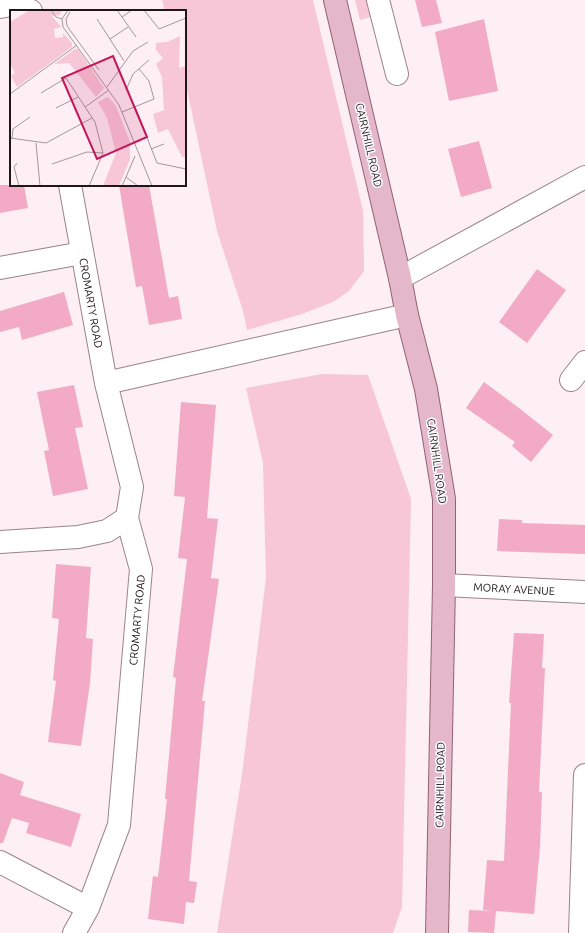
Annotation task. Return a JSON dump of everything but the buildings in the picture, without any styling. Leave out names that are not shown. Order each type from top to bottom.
[{"type":"main road","name":"CAIRNHILL ROAD","points":[[335,0],[400,278],[407,315],[426,389],[444,499],[444,585],[437,933]]},
{"type":"street","points":[[378,0],[397,74]]},
{"type":"street","points":[[0,7],[18,4],[29,10]]},
{"type":"street","points":[[400,278],[585,177]]},
{"type":"street","name":"CROMARTY ROAD","points":[[70,186],[106,383],[132,487],[127,518],[141,569],[120,825],[88,908],[74,933]]},
{"type":"street","points":[[0,268],[82,253]]},
{"type":"street","points":[[106,383],[407,315]]},
{"type":"street","points":[[571,380],[585,362]]},
{"type":"street","points":[[0,542],[78,537],[107,531],[127,518]]},
{"type":"street","name":"MORAY AVENUE","points":[[444,585],[585,592]]},
{"type":"street","points":[[580,933],[585,775]]},
{"type":"street","points":[[0,862],[88,908]]},
{"type":"shaded area","points":[[162,0],[313,0],[363,211],[364,271],[349,291],[333,302],[302,314],[247,330],[243,311],[217,231],[186,85],[186,10],[165,10]]},
{"type":"shaded area","points":[[355,0],[369,0],[373,16],[360,20]]},
{"type":"shaded area","points":[[322,374],[368,375],[411,499],[402,907],[393,933],[217,933],[242,774],[266,578],[263,463],[246,388]]}]
